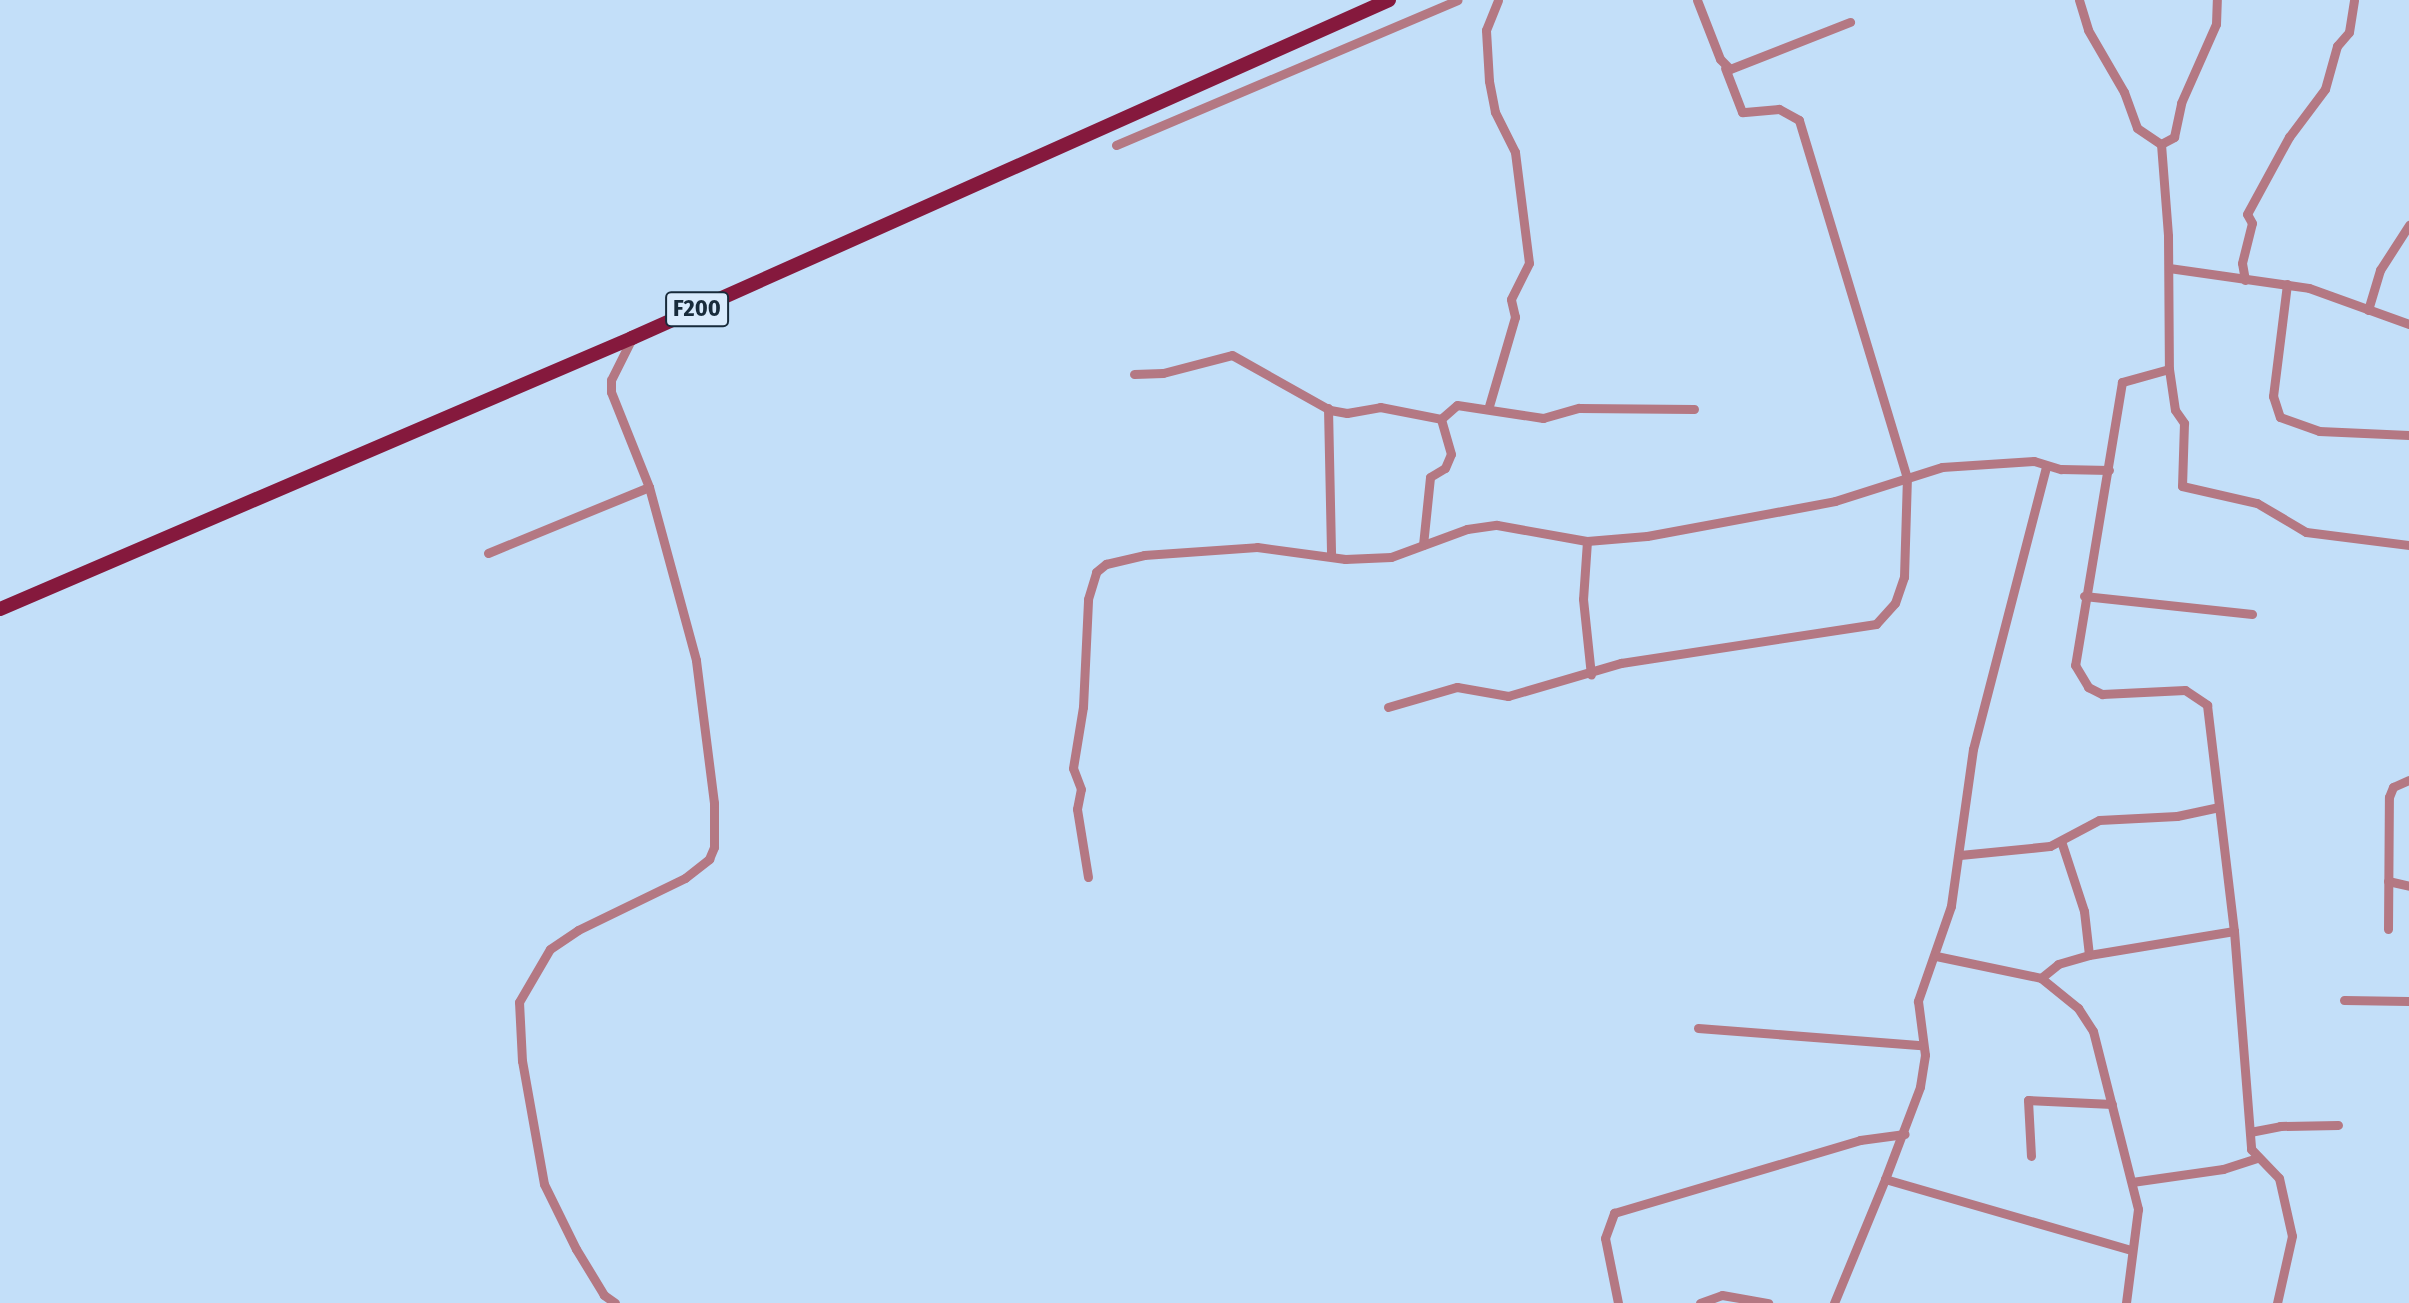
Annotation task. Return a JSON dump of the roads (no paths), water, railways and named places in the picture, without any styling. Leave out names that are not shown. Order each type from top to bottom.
[{"type":"main road","name":"F200","points":[[0,609],[632,338],[1389,0]]},
{"type":"street","points":[[1116,145],[1457,0]]},
{"type":"street","points":[[1489,406],[1511,334],[1511,299],[1529,263],[1515,152],[1495,112],[1489,81],[1486,30],[1498,0]]},
{"type":"street","points":[[1388,707],[1457,687],[1508,696],[1663,655],[1876,624],[1889,614],[1904,577],[1907,478],[1799,120],[1779,109],[1742,112],[1697,0]]},
{"type":"street","points":[[2079,0],[2088,30],[2124,92],[2137,128],[2161,144]]},
{"type":"street","points":[[2161,144],[2174,137],[2181,103],[2216,24],[2217,0]]},
{"type":"street","points":[[2245,280],[2242,263],[2252,223],[2247,214],[2289,137],[2325,89],[2337,46],[2349,32],[2354,0]]},
{"type":"street","points":[[1725,68],[1850,22]]},
{"type":"street","points":[[2161,144],[2169,268],[2169,369],[2175,410],[2184,423],[2182,486],[2257,503],[2306,532],[2409,545]]},
{"type":"street","points":[[2368,310],[2380,270],[2409,225]]},
{"type":"street","points":[[2169,268],[2287,284],[2409,324]]},
{"type":"street","points":[[2287,284],[2273,396],[2280,417],[2319,431],[2409,435]]},
{"type":"street","points":[[615,1303],[604,1295],[576,1249],[544,1184],[522,1061],[519,1002],[550,949],[578,930],[685,878],[709,859],[714,847],[714,803],[696,660],[649,487],[611,392],[611,380],[632,338]]},
{"type":"street","points":[[1134,374],[1163,373],[1232,355],[1256,373],[1328,408],[1347,413],[1380,407],[1441,419]]},
{"type":"street","points":[[2169,369],[2122,382],[2109,470],[2084,596],[2075,665],[2080,679],[2102,694],[2185,690],[2198,694],[2207,705],[2234,931],[2250,1132],[2256,1158],[2279,1178],[2292,1236],[2277,1303]]},
{"type":"street","points":[[1441,419],[1457,405],[1489,406],[1543,418],[1579,408],[1694,409]]},
{"type":"street","points":[[1328,408],[1331,556]]},
{"type":"street","points":[[1423,545],[1430,477],[1445,468],[1451,454],[1441,419]]},
{"type":"street","points":[[1088,877],[1077,809],[1081,789],[1073,768],[1083,707],[1088,599],[1096,572],[1106,564],[1144,555],[1229,548],[1391,557],[1467,529],[1497,525],[1587,541],[1744,522],[1907,478],[1923,470],[1973,463],[2034,461],[2046,467],[2109,470]]},
{"type":"street","points":[[1834,1303],[1905,1134],[1925,1064],[1918,1001],[1936,956],[1960,855],[1982,707],[2046,467]]},
{"type":"street","points":[[488,553],[649,487]]},
{"type":"street","points":[[1587,541],[1583,599],[1591,675]]},
{"type":"street","points":[[2084,596],[2252,614]]},
{"type":"street","points":[[2388,929],[2389,797],[2393,787],[2409,780]]},
{"type":"street","points":[[1960,855],[2061,841],[2099,820],[2177,816],[2219,807]]},
{"type":"street","points":[[2061,841],[2084,911],[2089,955]]},
{"type":"street","points":[[2388,881],[2409,886]]},
{"type":"street","points":[[2041,978],[2058,964],[2089,955],[2234,931]]},
{"type":"street","points":[[1936,956],[2041,978],[2078,1008],[2093,1031],[2132,1182],[2137,1232],[2131,1250],[2126,1303]]},
{"type":"street","points":[[2344,1000],[2409,1001]]},
{"type":"street","points":[[1698,1028],[1921,1045]]},
{"type":"street","points":[[2031,1156],[2027,1104],[2032,1097],[2112,1104]]},
{"type":"street","points":[[2250,1132],[2280,1126],[2338,1125]]},
{"type":"street","points":[[1618,1303],[1605,1238],[1614,1213],[1847,1144],[1905,1134]]},
{"type":"street","points":[[2132,1182],[2223,1169],[2256,1158]]},
{"type":"street","points":[[1885,1179],[2131,1250]]},
{"type":"street","points":[[1700,1303],[1722,1295],[1768,1303]]}]
